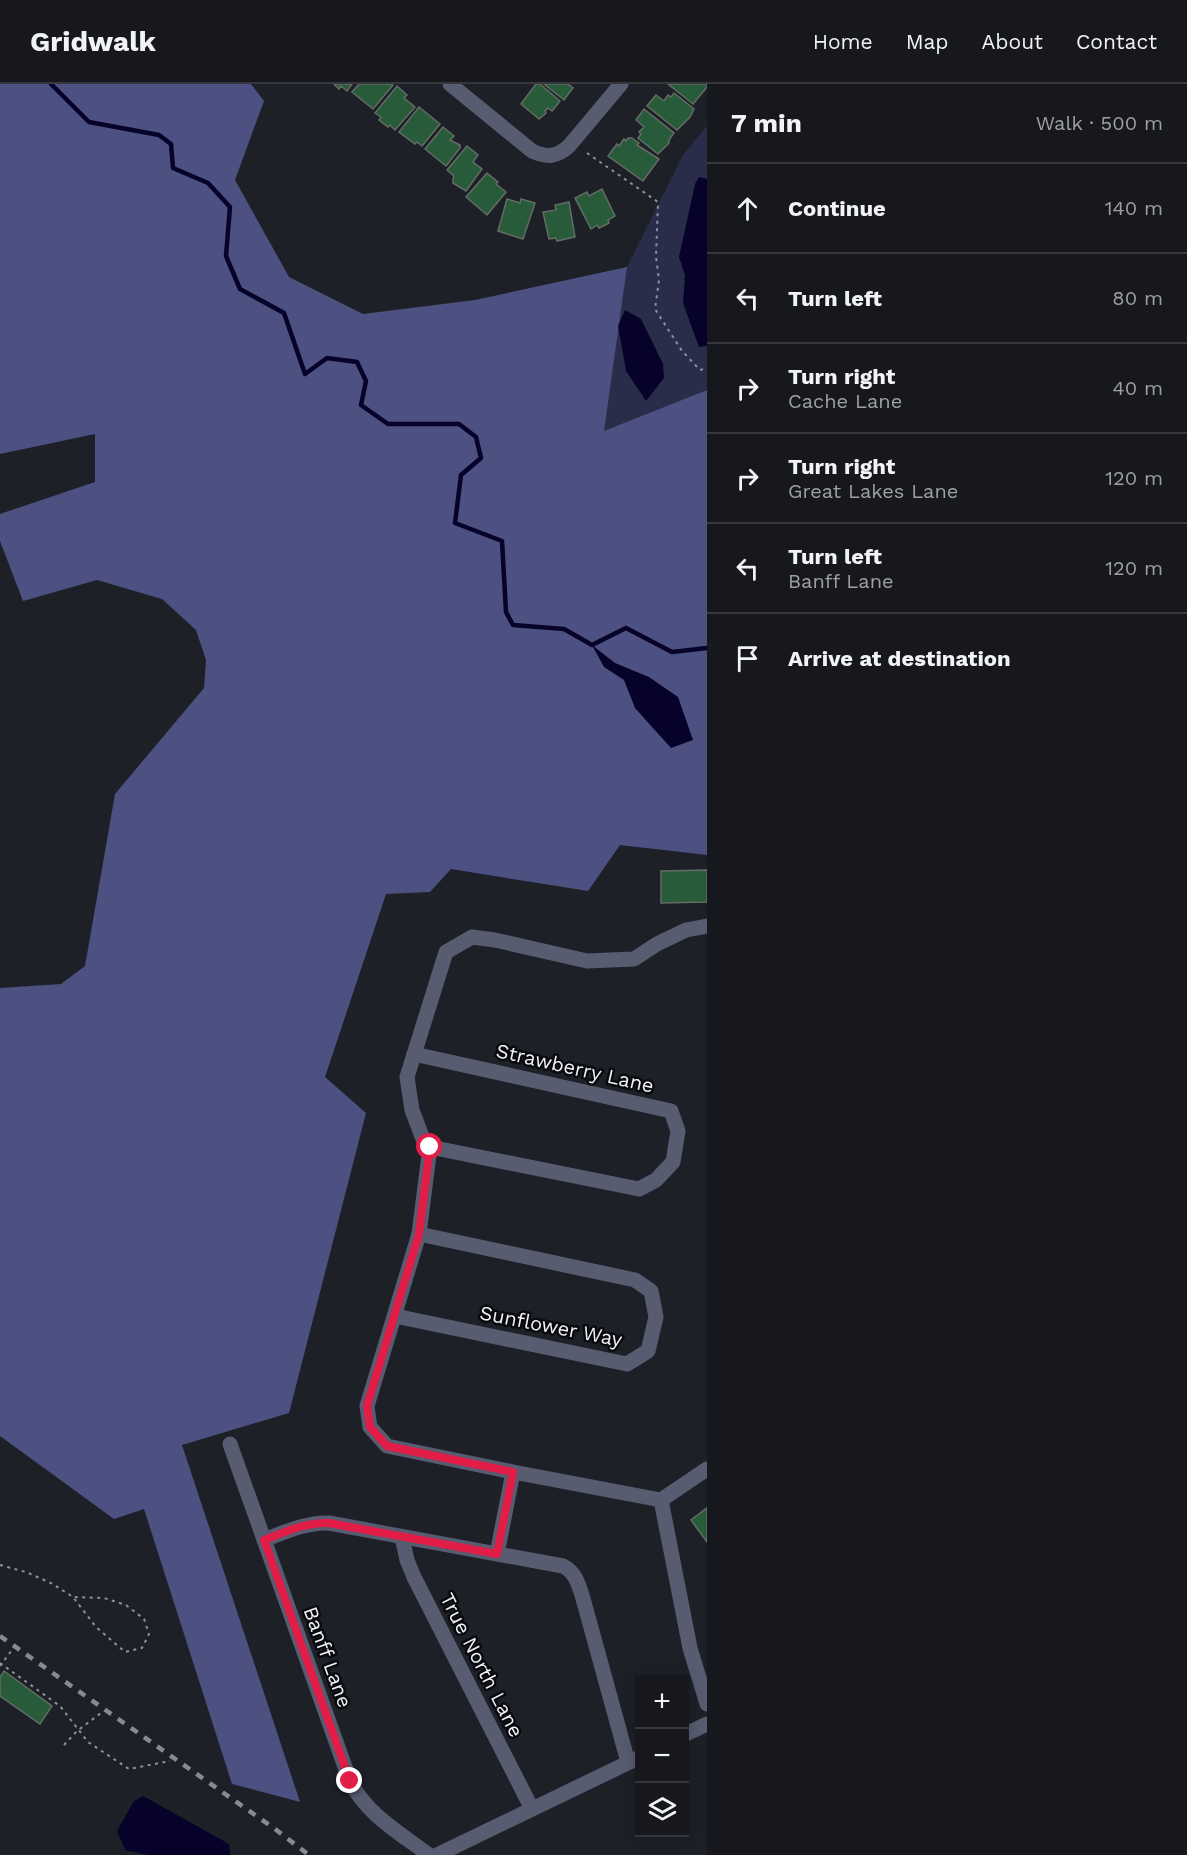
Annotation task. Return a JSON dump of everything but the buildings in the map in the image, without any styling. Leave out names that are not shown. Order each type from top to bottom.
[{"type":"street","points":[[450,84],[532,151],[542,156],[552,156],[562,153],[569,146],[621,84]]},
{"type":"street","points":[[707,926],[686,930],[657,944],[634,959],[588,961],[472,937],[446,951],[407,1077],[412,1110],[423,1139],[430,1147],[419,1234],[367,1406],[370,1427],[387,1446],[661,1500],[707,1469]]},
{"type":"street","name":"Strawberry Lane","points":[[414,1054],[671,1111],[678,1131],[673,1162],[656,1180],[639,1189],[430,1147]]},
{"type":"street","name":"Sunflower Way","points":[[395,1316],[627,1364],[648,1352],[656,1317],[651,1291],[635,1280],[419,1234]]},
{"type":"street","name":"Banff Lane","points":[[230,1444],[350,1781],[357,1795],[369,1809],[429,1855]]},
{"type":"street","points":[[497,1554],[513,1472]]},
{"type":"street","points":[[661,1500],[690,1648],[703,1673],[707,1704]]},
{"type":"street","points":[[264,1540],[318,1523],[329,1523],[562,1566],[574,1575],[634,1760],[437,1855]]},
{"type":"street","name":"True North Lane","points":[[402,1537],[407,1560],[414,1577],[532,1809]]},
{"type":"street","points":[[689,1733],[707,1724]]},
{"type":"path","points":[[586,153],[658,202],[656,257],[659,280],[655,309],[682,351],[700,370],[707,368]]},
{"type":"path","points":[[0,1565],[26,1572],[51,1583],[73,1597],[96,1627],[125,1652],[142,1648],[149,1634],[144,1619],[126,1605],[104,1598],[73,1597]]},
{"type":"path","points":[[12,1650],[1,1664],[60,1706],[88,1742],[129,1769],[170,1761]]},
{"type":"path","points":[[64,1745],[101,1713]]},
{"type":"shaded area","points":[[0,84],[251,84],[264,101],[235,180],[289,277],[363,314],[475,300],[627,267],[604,431],[707,390],[707,855],[620,845],[588,891],[451,869],[430,892],[386,894],[325,1077],[366,1113],[289,1413],[182,1445],[300,1802],[232,1784],[144,1509],[114,1519],[0,1436],[0,988],[61,984],[85,966],[115,794],[204,688],[206,660],[196,630],[162,599],[97,580],[23,601],[0,541],[0,514],[95,482],[95,434],[0,454]]},
{"type":"shaded area","points":[[707,126],[707,390],[603,432],[627,267],[683,155]]},
{"type":"shaded area","points":[[699,177],[707,179],[707,346],[699,347],[683,303],[685,275],[679,257],[695,184]]},
{"type":"shaded area","points":[[625,310],[641,319],[663,364],[664,378],[646,401],[626,371],[618,326]]},
{"type":"shaded area","points":[[592,645],[615,663],[649,677],[678,697],[693,740],[671,748],[635,708],[624,680],[604,667]]},
{"type":"shaded area","points":[[143,1796],[229,1844],[230,1855],[148,1855],[125,1850],[117,1831],[134,1801]]},
{"type":"waterway","points":[[51,84],[89,122],[159,135],[171,144],[173,168],[208,183],[230,207],[226,256],[240,289],[284,313],[305,374],[327,358],[357,362],[366,381],[361,405],[388,424],[459,424],[476,437],[481,458],[461,475],[455,523],[502,541],[506,612],[513,625],[564,629],[592,645],[626,628],[672,652],[707,648]]},
{"type":"railway","points":[[0,1636],[309,1855]]},
{"type":"route","points":[[350,1781],[264,1540],[303,1526],[329,1523],[497,1554],[513,1472],[387,1446],[370,1427],[367,1406],[419,1234],[430,1147]]}]
